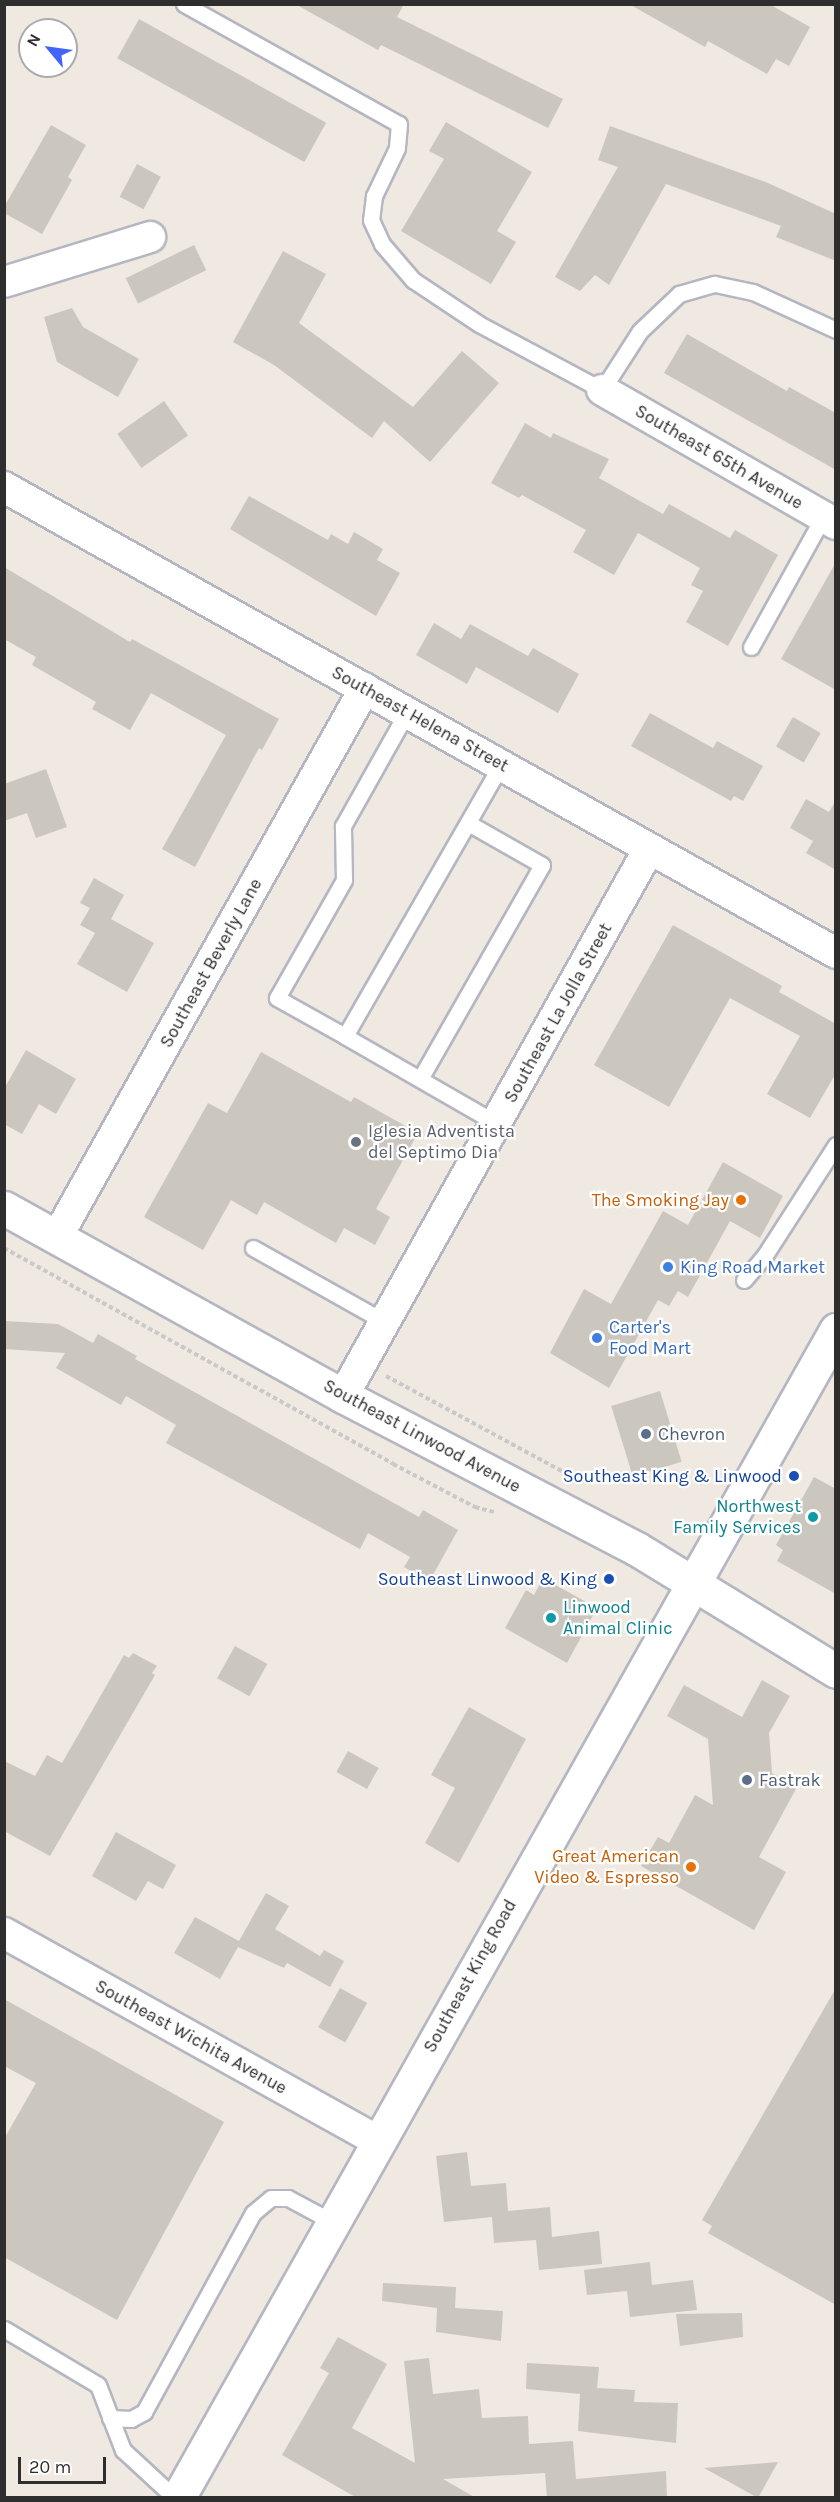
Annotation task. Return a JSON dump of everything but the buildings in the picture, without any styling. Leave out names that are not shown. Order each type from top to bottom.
[{"type":"main road","name":"Southeast Linwood Avenue","points":[[4,1208],[343,1396],[637,1549],[692,1585],[836,1671]]},
{"type":"main road","name":"Southeast King Road","points":[[177,2498],[836,1330]]},
{"type":"street","points":[[4,282],[150,237]]},
{"type":"street","name":"Southeast 65th Avenue","points":[[602,390],[829,520]]},
{"type":"street","name":"Southeast Helena Street","points":[[4,487],[836,952]]},
{"type":"street","name":"Southeast Beverly Lane","points":[[57,1237],[365,688]]},
{"type":"street","name":"Southeast La Jolla Street","points":[[343,1396],[649,849]]},
{"type":"street","name":"Southeast Wichita Avenue","points":[[4,1933],[378,2141]]},
{"type":"lane","points":[[184,4],[399,124],[397,148],[374,196],[371,220],[382,244],[422,286],[479,324],[602,390],[640,331],[679,294],[715,284],[753,292],[836,330]]},
{"type":"lane","points":[[751,647],[829,520]]},
{"type":"lane","points":[[407,712],[343,826],[344,880],[277,998],[496,1123]]},
{"type":"lane","points":[[345,1036],[501,765]]},
{"type":"lane","points":[[420,1079],[542,864],[468,823]]},
{"type":"lane","points":[[744,1280],[765,1255],[836,1145]]},
{"type":"lane","points":[[253,1248],[385,1322]]},
{"type":"lane","points":[[110,2418],[131,2420],[144,2412],[253,2213],[271,2198],[288,2198],[333,2222]]},
{"type":"lane","points":[[4,2329],[98,2385],[123,2450],[177,2498]]},
{"type":"path","points":[[4,1248],[475,1507]]},
{"type":"place","name":"Iglesia Adventista del Septimo Dia","points":[[356,1142]]},
{"type":"place","name":"The Smoking Jay","points":[[741,1200]]},
{"type":"place","name":"King Road Market","points":[[668,1267]]},
{"type":"place","name":"Carter's Food Mart","points":[[597,1338]]},
{"type":"place","name":"Chevron","points":[[646,1434]]},
{"type":"place","name":"Southeast King & Linwood","points":[[794,1476]]},
{"type":"place","name":"Northwest Family Services","points":[[813,1517]]},
{"type":"place","name":"Southeast Linwood & King","points":[[609,1579]]},
{"type":"place","name":"Linwood Animal Clinic","points":[[551,1618]]},
{"type":"place","name":"Fastrak","points":[[747,1780]]},
{"type":"place","name":"Great American Video & Espresso","points":[[691,1867]]}]
